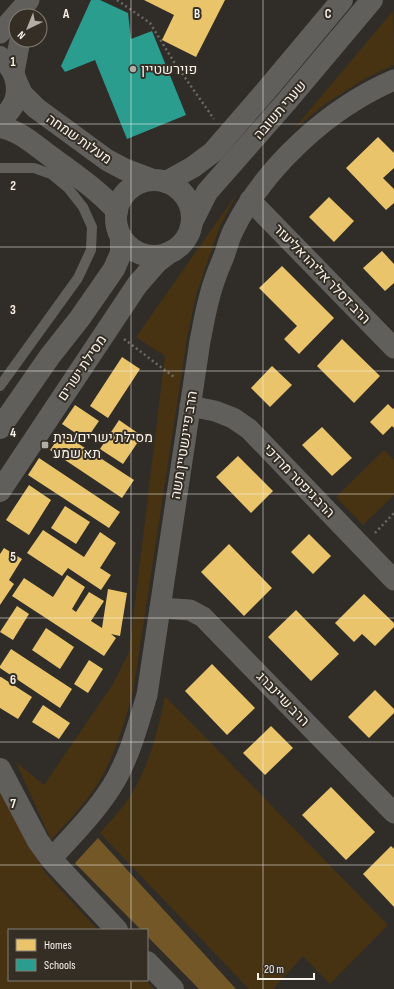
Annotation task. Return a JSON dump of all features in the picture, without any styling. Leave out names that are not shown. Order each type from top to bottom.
[{"type":"street","name":"שערי תשובה","points":[[160,181],[194,167],[213,152],[342,0]]},
{"type":"street","name":"שערי תשובה","points":[[192,222],[207,192],[288,101],[372,0]]},
{"type":"street","points":[[0,33],[28,6]]},
{"type":"street","points":[[0,119],[6,115],[13,106],[17,95],[10,71],[17,48]]},
{"type":"street","name":"מעלות שמחה","points":[[10,71],[22,94],[36,108],[107,160],[124,169],[160,181]]},
{"type":"street","name":"הרב פיינשטיין משה","points":[[51,859],[96,809],[112,786],[137,729],[147,695],[200,341],[209,298],[233,231],[250,200],[302,140],[333,115],[372,90],[394,80]]},
{"type":"street","points":[[0,127],[21,135],[102,195],[117,211]]},
{"type":"street","points":[[0,428],[50,356],[80,318],[114,269],[121,253],[121,237],[117,224],[117,211],[121,199],[129,189],[140,182],[160,181],[177,188],[186,198],[191,210],[192,222],[188,234],[181,245],[170,252],[160,255],[148,255],[137,252],[121,237]]},
{"type":"street","name":"הרב דסלר אליהו אליעזר","points":[[250,200],[394,348]]},
{"type":"street","name":"מסילת ישרים","points":[[0,490],[137,285],[157,262],[170,252]]},
{"type":"street","name":"הרב גיפטר מרדכי","points":[[191,398],[215,411],[233,418],[249,429],[394,580]]},
{"type":"street","name":"הרב שיינברג","points":[[160,608],[190,610],[203,617],[394,813]]},
{"type":"street","points":[[0,769],[30,828],[51,859],[116,929]]},
{"type":"street","points":[[148,963],[173,989]]},
{"type":"lane","points":[[0,168],[34,168],[51,174],[68,188],[83,207],[92,227],[91,250],[78,278],[0,386]]},
{"type":"path","points":[[117,0],[150,23],[174,62],[227,136]]},
{"type":"path","points":[[109,328],[191,398]]},
{"type":"path","points":[[362,546],[394,513]]},
{"type":"shaded area","points":[[393,11],[394,65],[366,78],[325,104],[293,130]]},
{"type":"shaded area","points":[[238,192],[220,226],[196,295],[187,338],[133,692],[130,703],[116,747],[101,778],[84,803],[51,840],[16,762],[44,785],[113,684],[129,652],[165,356],[136,337]]},
{"type":"shaded area","points":[[384,450],[394,460],[394,495],[363,525],[336,497]]},
{"type":"shaded area","points":[[165,696],[388,925],[330,984],[303,956],[273,989],[249,989],[100,833],[128,800],[138,783],[156,734]]},
{"type":"shaded area","points":[[0,793],[46,874],[97,929],[8,929],[8,981],[146,981],[154,989],[0,989]]},
{"type":"shaded area","points":[[98,838],[236,989],[199,989],[148,937],[148,929],[140,929],[75,863]]},
{"type":"building: Homes","points":[[144,0],[225,0],[196,57],[162,40],[174,15]]},
{"type":"building: Homes","points":[[378,137],[394,153],[394,168],[383,178],[394,189],[394,203],[386,210],[346,168]]},
{"type":"building: Homes","points":[[329,197],[354,221],[334,242],[309,217]]},
{"type":"building: Homes","points":[[382,251],[394,264],[394,283],[385,291],[363,268]]},
{"type":"building: Homes","points":[[282,266],[334,318],[299,354],[284,339],[297,326],[259,288]]},
{"type":"building: Homes","points":[[342,339],[380,376],[354,403],[317,366]]},
{"type":"building: Homes","points":[[122,357],[140,369],[108,418],[90,406]]},
{"type":"building: Homes","points":[[272,366],[292,385],[270,407],[251,388]]},
{"type":"building: Homes","points":[[388,404],[393,409],[394,408],[394,428],[392,426],[383,435],[370,422]]},
{"type":"building: Homes","points":[[75,405],[99,421],[86,440],[62,424]]},
{"type":"building: Homes","points":[[119,420],[142,436],[123,464],[100,449]]},
{"type":"building: Homes","points":[[322,427],[352,458],[332,476],[302,445]]},
{"type":"building: Homes","points":[[62,433],[134,480],[122,498],[50,450]]},
{"type":"building: Homes","points":[[238,456],[273,491],[251,513],[216,477]]},
{"type":"building: Homes","points":[[39,458],[120,512],[109,528],[28,475]]},
{"type":"building: Homes","points":[[29,485],[51,500],[29,535],[6,520]]},
{"type":"building: Homes","points":[[65,506],[90,522],[76,544],[51,528]]},
{"type":"building: Homes","points":[[43,530],[84,557],[100,532],[116,543],[100,568],[111,575],[101,590],[68,568],[62,576],[27,553]]},
{"type":"building: Homes","points":[[309,534],[331,556],[313,574],[291,552]]},
{"type":"building: Homes","points":[[229,544],[272,588],[244,616],[201,572]]},
{"type":"building: Homes","points":[[4,548],[22,559],[9,580],[14,584],[0,605],[0,554]]},
{"type":"building: Homes","points":[[67,575],[85,587],[72,609],[76,612],[89,592],[104,601],[91,621],[102,628],[108,589],[127,593],[120,636],[111,634],[116,638],[104,656],[12,596],[24,578],[53,597]]},
{"type":"building: Homes","points":[[364,594],[394,623],[394,627],[375,646],[362,634],[354,642],[335,623]]},
{"type":"building: Homes","points":[[17,606],[29,614],[13,640],[0,632]]},
{"type":"building: Homes","points":[[296,610],[339,654],[311,681],[268,637]]},
{"type":"building: Homes","points":[[46,628],[74,647],[60,669],[32,650]]},
{"type":"building: Homes","points":[[11,649],[72,689],[60,708],[0,668]]},
{"type":"building: Homes","points":[[89,660],[103,669],[88,693],[74,684]]},
{"type":"building: Homes","points":[[212,664],[255,708],[227,735],[185,691]]},
{"type":"building: Homes","points":[[0,677],[32,697],[18,719],[0,708]]},
{"type":"building: Homes","points":[[375,690],[394,709],[394,713],[369,738],[348,717]]},
{"type":"building: Homes","points":[[43,705],[70,723],[59,739],[32,722]]},
{"type":"building: Homes","points":[[271,726],[293,748],[265,775],[243,753]]},
{"type":"building: Homes","points":[[331,787],[375,832],[346,860],[302,815]]},
{"type":"building: Homes","points":[[391,846],[394,849],[394,907],[363,874]]},
{"type":"building: Schools","name":"פוירשטיין","points":[[91,0],[100,0],[128,13],[131,39],[152,31],[186,115],[127,139],[95,60],[65,72],[61,66]]},
{"type":"place","name":"פוירשטיין","points":[[133,69]]},
{"type":"place","name":"מסילת ישרים/בית תא שמע","points":[[45,445]]}]
